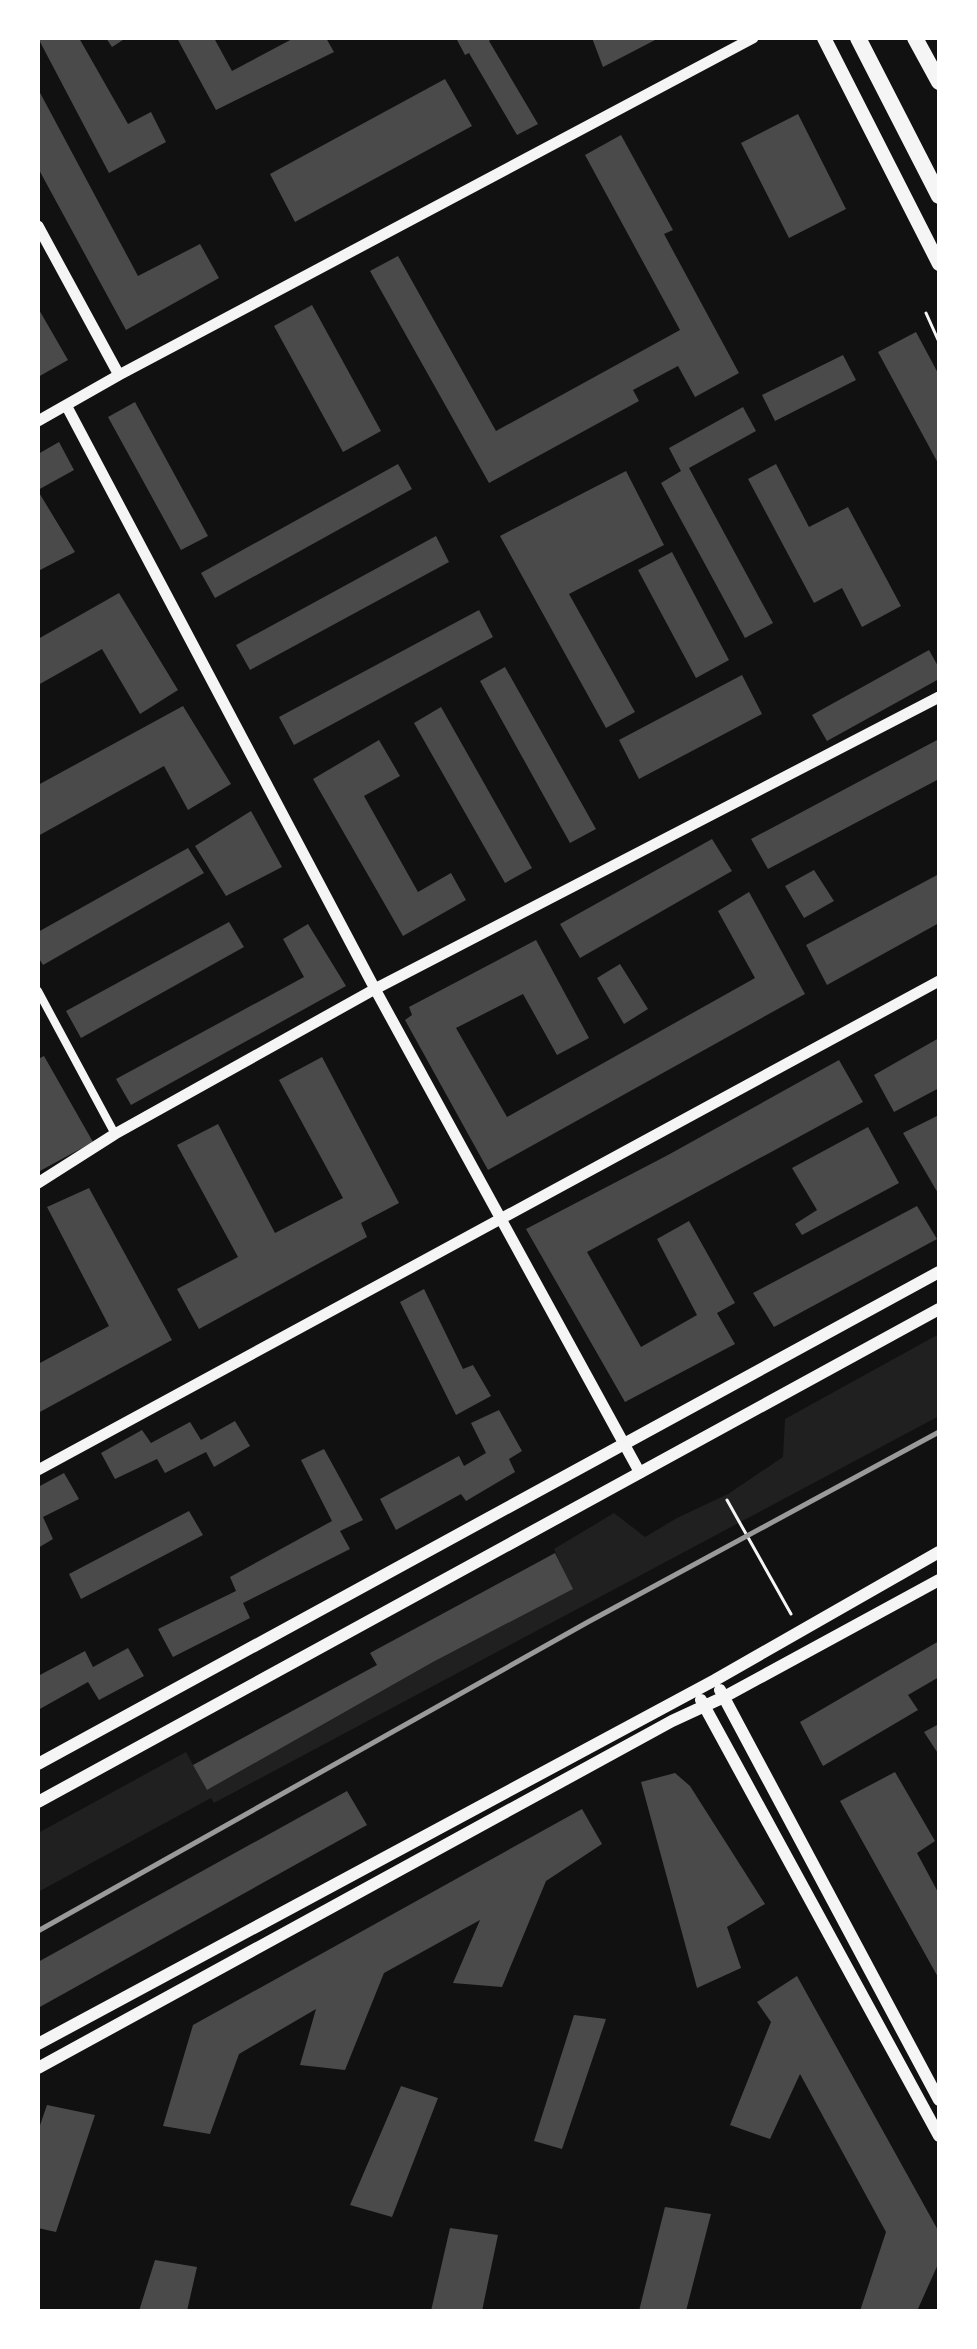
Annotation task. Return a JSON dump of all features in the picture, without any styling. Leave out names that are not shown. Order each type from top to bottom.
[{"type":"highway","points":[[858,38],[939,196]]},
{"type":"highway","points":[[915,38],[939,82]]},
{"type":"main road","points":[[824,38],[939,264]]},
{"type":"main road","points":[[38,1764],[939,1272]]},
{"type":"main road","points":[[38,1802],[939,1309]]},
{"type":"main road","points":[[38,2044],[715,1680],[939,1552]]},
{"type":"main road","points":[[38,2068],[658,1729],[724,1697],[939,1580]]},
{"type":"main road","points":[[715,1680],[939,2100]]},
{"type":"main road","points":[[696,1690],[939,2136]]},
{"type":"street","points":[[38,421],[753,38]]},
{"type":"street","points":[[38,226],[119,375]]},
{"type":"street","points":[[66,405],[375,989],[640,1473]]},
{"type":"street","points":[[38,1183],[115,1134],[375,989],[939,697]]},
{"type":"street","points":[[38,1470],[939,981]]},
{"type":"street","points":[[38,991],[115,1134]]},
{"type":"path","points":[[926,313],[939,342]]},
{"type":"path","points":[[727,1500],[791,1614]]},
{"type":"shaded area","points":[[939,1334],[939,1416],[214,1803],[211,1798],[38,1892],[38,1833],[186,1752],[207,1790],[433,1662],[572,1589],[554,1549],[614,1513],[645,1537],[728,1494],[783,1457],[785,1419]]},
{"type":"building","points":[[38,38],[79,38],[128,124],[151,112],[166,142],[109,173]]},
{"type":"building","points":[[106,38],[126,38],[112,47]]},
{"type":"building","points":[[177,38],[214,38],[232,71],[294,38],[326,38],[334,52],[216,110]]},
{"type":"building","points":[[456,38],[493,38],[489,41],[538,124],[517,135],[469,53],[465,55]]},
{"type":"building","points":[[592,38],[659,38],[603,67]]},
{"type":"building","points":[[445,79],[472,126],[295,222],[270,174]]},
{"type":"building","points":[[38,89],[138,276],[200,244],[219,278],[126,330],[38,168]]},
{"type":"building","points":[[798,114],[846,209],[789,238],[741,143]]},
{"type":"building","points":[[621,135],[673,230],[664,234],[739,373],[695,397],[678,366],[633,390],[639,401],[489,483],[370,271],[398,256],[496,431],[680,330],[585,155]]},
{"type":"building","points":[[312,305],[381,431],[343,452],[274,326]]},
{"type":"building","points":[[38,308],[68,360],[38,377]]},
{"type":"building","points":[[916,332],[939,375],[939,465],[878,352]]},
{"type":"building","points":[[843,355],[856,380],[775,421],[762,395]]},
{"type":"building","points":[[135,402],[208,536],[181,550],[108,417]]},
{"type":"building","points":[[743,407],[756,431],[689,468],[773,623],[745,638],[661,483],[681,471],[669,448]]},
{"type":"building","points":[[59,442],[74,470],[38,490],[38,454]]},
{"type":"building","points":[[398,464],[412,489],[215,598],[201,573]]},
{"type":"building","points":[[776,464],[809,527],[848,507],[901,606],[862,627],[842,588],[814,603],[748,479]]},
{"type":"building","points":[[626,471],[664,545],[569,594],[635,712],[606,728],[500,536]]},
{"type":"building","points":[[38,491],[75,552],[40,570],[38,567]]},
{"type":"building","points":[[436,536],[449,562],[250,670],[236,645]]},
{"type":"building","points":[[672,552],[729,660],[696,678],[638,570]]},
{"type":"building","points":[[119,593],[178,690],[140,714],[102,649],[38,685],[38,639]]},
{"type":"building","points":[[479,610],[493,637],[294,745],[279,717]]},
{"type":"building","points":[[929,650],[939,668],[939,679],[827,741],[812,715]]},
{"type":"building","points":[[505,667],[596,829],[570,843],[480,681]]},
{"type":"building","points":[[742,675],[762,714],[639,779],[619,740]]},
{"type":"building","points":[[183,706],[231,784],[188,810],[164,766],[38,836],[38,785]]},
{"type":"building","points":[[441,707],[532,868],[505,883],[414,723]]},
{"type":"building","points":[[939,739],[939,779],[768,869],[751,839]]},
{"type":"building","points":[[379,740],[400,776],[364,796],[418,892],[451,873],[466,900],[403,936],[313,779]]},
{"type":"building","points":[[251,811],[282,867],[226,896],[195,846]]},
{"type":"building","points":[[712,839],[732,871],[580,958],[560,924]]},
{"type":"building","points":[[188,848],[204,873],[43,965],[38,957],[38,932]]},
{"type":"building","points":[[814,870],[834,901],[804,918],[785,886]]},
{"type":"building","points":[[939,874],[939,923],[827,985],[806,945]]},
{"type":"building","points":[[749,892],[805,994],[488,1170],[405,1020],[412,1015],[409,1007],[536,940],[589,1038],[557,1055],[523,994],[456,1028],[507,1117],[755,978],[718,911]]},
{"type":"building","points":[[229,922],[244,947],[81,1038],[66,1011]]},
{"type":"building","points":[[308,924],[346,986],[131,1105],[116,1079],[304,977],[283,939]]},
{"type":"building","points":[[620,964],[648,1009],[624,1024],[597,978]]},
{"type":"building","points":[[939,1038],[939,1088],[894,1112],[874,1075]]},
{"type":"building","points":[[44,1056],[93,1142],[38,1172],[38,1059]]},
{"type":"building","points":[[322,1057],[399,1203],[361,1223],[367,1237],[199,1329],[177,1289],[238,1257],[177,1145],[218,1124],[275,1233],[343,1198],[279,1080]]},
{"type":"building","points":[[839,1060],[863,1102],[587,1252],[641,1347],[697,1315],[657,1239],[689,1221],[735,1303],[717,1313],[735,1344],[625,1402],[526,1229]]},
{"type":"building","points":[[939,1115],[939,1195],[903,1133]]},
{"type":"building","points":[[868,1127],[899,1183],[802,1235],[795,1224],[817,1210],[792,1168]]},
{"type":"building","points":[[89,1188],[172,1340],[38,1413],[38,1364],[109,1326],[47,1207]]},
{"type":"building","points":[[917,1206],[937,1239],[774,1327],[753,1293]]},
{"type":"building","points":[[424,1289],[463,1369],[473,1365],[491,1396],[456,1415],[400,1302]]},
{"type":"building","points":[[499,1410],[522,1451],[509,1459],[515,1472],[466,1501],[461,1494],[396,1530],[380,1499],[459,1456],[464,1466],[486,1453],[471,1423]]},
{"type":"building","points":[[235,1421],[250,1446],[214,1467],[206,1452],[165,1473],[157,1459],[115,1479],[101,1453],[142,1430],[151,1443],[190,1422],[201,1440]]},
{"type":"building","points":[[324,1449],[363,1520],[340,1531],[350,1549],[243,1603],[250,1618],[173,1657],[158,1629],[236,1591],[230,1577],[332,1521],[301,1460]]},
{"type":"building","points":[[64,1473],[79,1499],[43,1517],[53,1539],[38,1548],[38,1487]]},
{"type":"building","points":[[189,1511],[203,1535],[81,1599],[69,1574]]},
{"type":"building","points":[[555,1553],[573,1589],[433,1662],[207,1790],[193,1765],[377,1665],[370,1653]]},
{"type":"building","points":[[939,1641],[939,1677],[908,1695],[918,1710],[823,1766],[800,1722]]},
{"type":"building","points":[[128,1648],[144,1676],[99,1700],[88,1682],[38,1710],[38,1676],[85,1651],[93,1667]]},
{"type":"building","points":[[939,1724],[939,1755],[924,1732]]},
{"type":"building","points":[[895,1772],[935,1841],[917,1853],[939,1894],[939,1979],[840,1801]]},
{"type":"building","points":[[675,1773],[690,1786],[765,1904],[727,1927],[741,1968],[697,1988],[641,1782]]},
{"type":"building","points":[[347,1791],[367,1825],[38,2008],[38,1962]]},
{"type":"building","points":[[582,1809],[602,1844],[546,1881],[502,1987],[453,1983],[480,1920],[384,1973],[345,2070],[300,2065],[316,2009],[239,2054],[210,2134],[163,2126],[193,2025]]},
{"type":"building","points":[[797,1976],[939,2232],[939,2262],[917,2311],[860,2311],[886,2232],[800,2074],[770,2139],[730,2125],[771,2022],[757,2002]]},
{"type":"building","points":[[574,2015],[606,2019],[562,2149],[534,2141]]},
{"type":"building","points":[[401,2086],[438,2098],[392,2217],[350,2205]]},
{"type":"building","points":[[47,2105],[95,2115],[56,2232],[38,2228],[38,2131]]},
{"type":"building","points":[[665,2207],[711,2214],[686,2311],[639,2311]]},
{"type":"building","points":[[450,2228],[498,2235],[482,2311],[431,2311]]},
{"type":"building","points":[[155,2260],[197,2267],[187,2311],[139,2311]]},
{"type":"railway","points":[[38,1931],[588,1622],[939,1432]]}]
